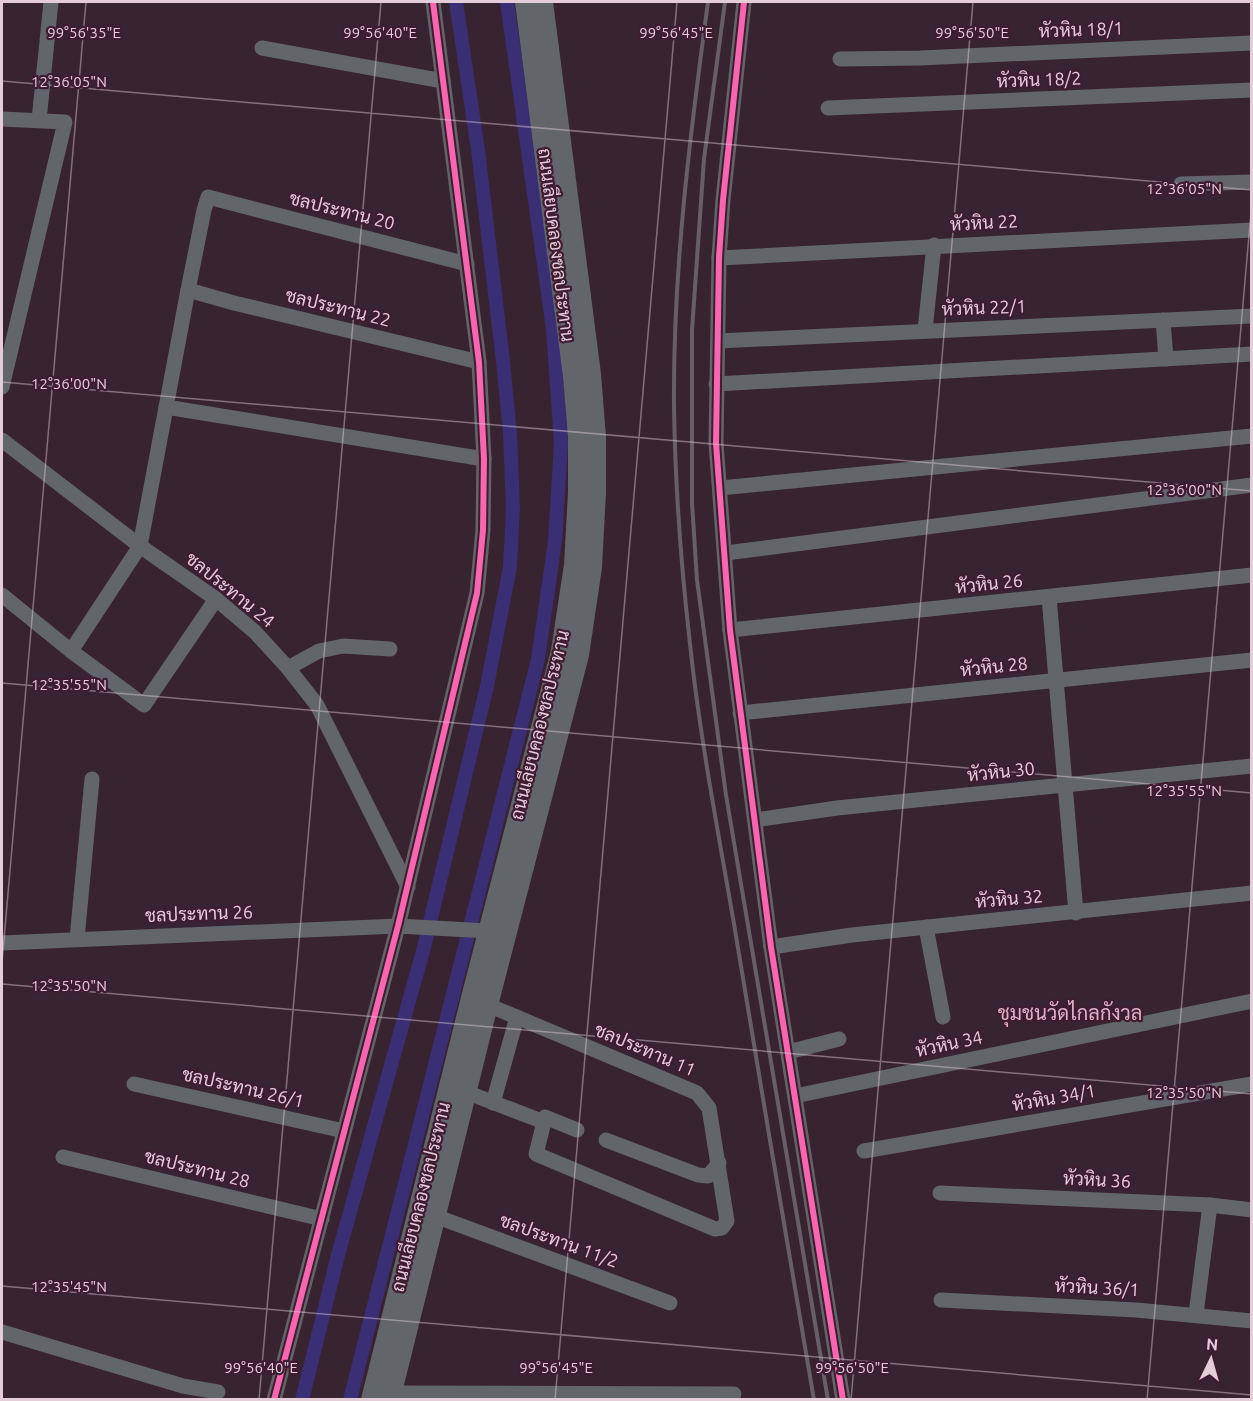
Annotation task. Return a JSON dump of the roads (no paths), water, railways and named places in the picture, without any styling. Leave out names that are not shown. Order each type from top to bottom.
[{"type":"street","points":[[39,120],[51,2]]},
{"type":"street","points":[[274,1400],[408,887],[477,593],[483,530],[484,459],[479,362],[433,2]]},
{"type":"street","name":"ถนนเลียบคลองชลประทาน","points":[[390,1396],[488,1005],[497,932],[561,651],[574,565],[578,438],[573,376],[525,2]]},
{"type":"street","name":"ถนนเลียบคลองชลประทาน","points":[[370,1400],[497,932],[579,655],[592,567],[596,437],[591,374],[543,2]]},
{"type":"street","points":[[744,2],[719,258],[716,443],[730,630],[771,947],[843,1400]]},
{"type":"street","name":"หัวหิน 18/1","points":[[840,59],[920,58],[1251,43]]},
{"type":"street","points":[[262,48],[443,81]]},
{"type":"street","name":"หัวหิน 18/2","points":[[828,108],[1251,90]]},
{"type":"street","points":[[2,119],[65,122],[2,387]]},
{"type":"street","points":[[1181,184],[1251,182]]},
{"type":"street","name":"ชลประทาน 20","points":[[188,290],[208,197],[467,264]]},
{"type":"street","name":"หัวหิน 22","points":[[719,258],[1251,230]]},
{"type":"street","points":[[925,330],[934,245]]},
{"type":"street","points":[[71,651],[141,546],[188,290]]},
{"type":"street","name":"ชลประทาน 22","points":[[188,290],[479,362]]},
{"type":"street","name":"หัวหิน 22/1","points":[[718,340],[1251,316]]},
{"type":"street","points":[[1163,320],[1166,359]]},
{"type":"street","points":[[716,384],[1251,354]]},
{"type":"street","points":[[166,407],[484,459]]},
{"type":"street","points":[[720,488],[1251,436]]},
{"type":"street","name":"ชลประทาน 24","points":[[2,440],[141,546],[216,599],[255,632],[288,668],[317,705],[408,887]]},
{"type":"street","points":[[726,553],[1251,485]]},
{"type":"street","name":"หัวหิน 26","points":[[730,630],[1251,575]]},
{"type":"street","points":[[2,595],[71,651],[144,705],[216,599]]},
{"type":"street","points":[[1049,597],[1076,912]]},
{"type":"street","points":[[288,668],[319,651],[343,646],[390,649]]},
{"type":"street","name":"หัวหิน 28","points":[[740,713],[1251,660]]},
{"type":"street","name":"หัวหิน 30","points":[[755,820],[837,808],[1251,766]]},
{"type":"street","points":[[77,939],[92,779]]},
{"type":"street","name":"หัวหิน 32","points":[[771,947],[852,935],[1251,893]]},
{"type":"street","name":"ชลประทาน 26","points":[[2,943],[398,926],[497,932]]},
{"type":"street","points":[[926,927],[942,1017]]},
{"type":"street","name":"หัวหิน 34","points":[[795,1096],[1251,1001]]},
{"type":"street","name":"ชลประทาน 11","points":[[488,1005],[697,1094],[709,1108],[727,1221],[722,1228],[715,1229],[536,1154],[544,1122]]},
{"type":"street","points":[[493,1102],[517,1017]]},
{"type":"street","points":[[788,1052],[839,1039]]},
{"type":"street","name":"ชลประทาน 26/1","points":[[135,1084],[344,1131]]},
{"type":"street","name":"หัวหิน 34/1","points":[[864,1151],[1251,1084]]},
{"type":"street","points":[[466,1092],[544,1122],[545,1117],[577,1130]]},
{"type":"street","points":[[606,1140],[698,1175],[708,1176],[719,1163]]},
{"type":"street","name":"ชลประทาน 28","points":[[63,1157],[322,1219]]},
{"type":"street","name":"หัวหิน 36","points":[[940,1193],[1210,1205],[1251,1210]]},
{"type":"street","points":[[1196,1314],[1210,1205]]},
{"type":"street","name":"ชลประทาน 11/2","points":[[435,1216],[670,1303]]},
{"type":"street","name":"หัวหิน 36/1","points":[[941,1300],[1196,1314],[1251,1321]]},
{"type":"street","points":[[2,1332],[183,1386],[218,1392]]},
{"type":"street","points":[[390,1396],[734,1394]]},
{"type":"waterway","points":[[302,1400],[338,1255],[423,951],[487,686],[510,567],[513,508],[510,434],[478,150],[456,2]]},
{"type":"waterway","points":[[350,1400],[538,659],[555,541],[561,444],[553,329],[507,2]]},
{"type":"railway","points":[[708,2],[689,152],[676,303],[674,404],[681,554],[704,749],[814,1400]]},
{"type":"railway","points":[[725,2],[704,159],[692,330],[692,503],[697,580],[726,795],[828,1400]]},
{"type":"district","name":"ชุมชนวัดไกลกังวล","points":[[1070,1013]]}]
